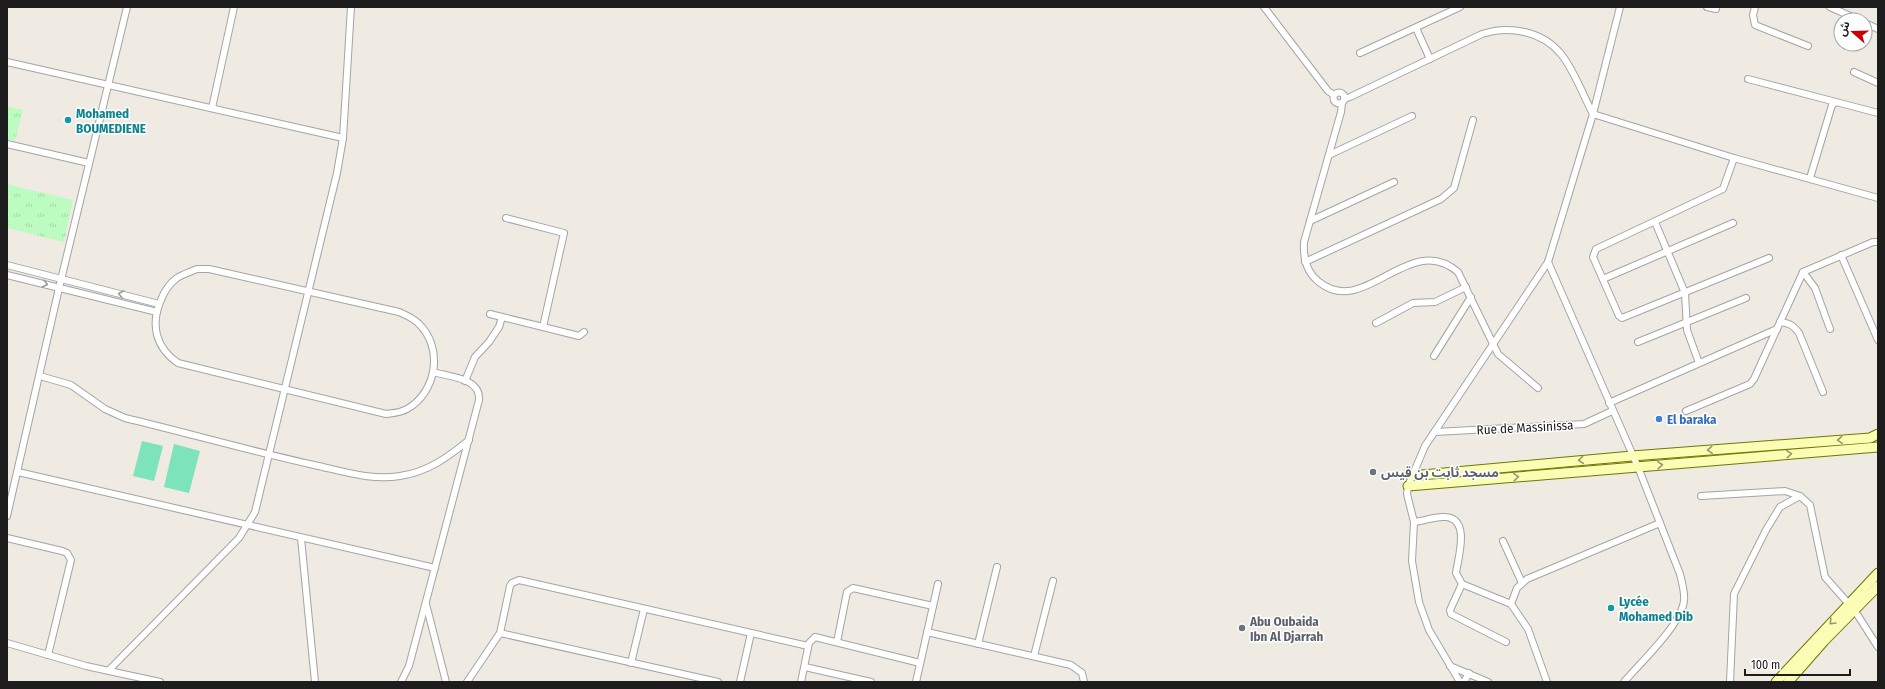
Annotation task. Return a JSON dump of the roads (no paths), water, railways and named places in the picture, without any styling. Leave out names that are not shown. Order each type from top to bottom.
[{"type":"main road","points":[[1410,476],[1632,456],[1870,438],[1878,434]]},
{"type":"main road","points":[[1408,486],[1878,447]]},
{"type":"main road","points":[[1788,682],[1852,608],[1878,573]]},
{"type":"main road","points":[[1776,682],[1852,608],[1878,586]]},
{"type":"street","points":[[7,516],[61,279],[127,7]]},
{"type":"street","points":[[212,108],[234,7]]},
{"type":"street","points":[[109,670],[239,538],[248,525],[258,505],[337,173],[343,138],[351,7]]},
{"type":"street","points":[[1264,7],[1328,91],[1334,95],[1341,94],[1343,101],[1304,242],[1305,262],[1308,271],[1315,279],[1328,288],[1343,292],[1362,288],[1413,262],[1436,260],[1449,264],[1458,272],[1493,344],[1506,361],[1538,388]]},
{"type":"street","points":[[1360,53],[1460,7]]},
{"type":"street","points":[[1460,682],[1429,630],[1419,602],[1412,562],[1414,522],[1408,494],[1410,476],[1424,446],[1435,432],[1548,262],[1593,114],[1620,7]]},
{"type":"street","points":[[1707,7],[1716,9]]},
{"type":"street","points":[[1755,7],[1753,15],[1755,25],[1808,46]]},
{"type":"street","points":[[1830,7],[1841,12]]},
{"type":"street","points":[[1416,28],[1430,59]]},
{"type":"street","points":[[1343,101],[1482,34],[1493,30],[1515,30],[1540,37],[1551,44],[1561,54],[1593,114],[1734,158],[1878,198]]},
{"type":"street","points":[[7,62],[343,138]]},
{"type":"street","points":[[1854,72],[1878,82]]},
{"type":"street","points":[[1748,79],[1878,113]]},
{"type":"street","points":[[1810,178],[1832,105],[1836,102]]},
{"type":"street","points":[[1328,155],[1412,116]]},
{"type":"street","points":[[1305,262],[1441,199],[1450,193],[1456,181],[1473,120]]},
{"type":"street","points":[[7,144],[90,163]]},
{"type":"street","points":[[1734,158],[1723,189],[1596,249],[1593,257],[1619,316],[1622,318],[1769,258]]},
{"type":"street","points":[[1310,221],[1394,182]]},
{"type":"street","points":[[506,218],[564,233],[542,328]]},
{"type":"street","points":[[1655,222],[1685,293],[1686,323],[1699,363]]},
{"type":"street","points":[[1603,280],[1733,223]]},
{"type":"street","points":[[1686,411],[1750,384],[1757,375],[1803,272],[1840,255],[1873,242],[1878,242],[1878,237]]},
{"type":"street","points":[[1840,255],[1878,340]]},
{"type":"street","points":[[1548,262],[1612,411],[1638,467],[1680,574],[1683,588],[1684,602],[1672,628],[1624,682]]},
{"type":"street","points":[[7,265],[159,304]]},
{"type":"street","points":[[210,269],[309,290],[399,312],[412,318],[423,330],[432,346],[435,356],[430,381],[419,398],[408,408],[399,412],[386,414],[372,412],[286,389],[188,367],[171,358],[159,343],[156,334],[155,322],[159,304],[169,286],[177,278],[197,270],[210,269]]},
{"type":"street","points":[[1803,272],[1815,288],[1830,329]]},
{"type":"street","points":[[7,275],[157,312]]},
{"type":"street","points":[[1376,323],[1413,303],[1435,302],[1466,287]]},
{"type":"street","points":[[1434,356],[1471,297]]},
{"type":"street","points":[[1638,342],[1746,298]]},
{"type":"street","points":[[490,314],[579,336],[584,332]]},
{"type":"street","points":[[465,381],[475,357],[489,342],[499,327],[502,317]]},
{"type":"street","points":[[1780,322],[1787,322],[1799,332],[1824,392]]},
{"type":"street","points":[[1609,403],[1777,329]]},
{"type":"street","points":[[401,682],[409,666],[480,395],[474,384],[433,372]]},
{"type":"street","points":[[40,376],[72,385],[105,409],[125,418],[270,455],[365,476],[399,477],[430,467],[448,458],[469,440]]},
{"type":"street","name":"Rue de Massinissa","points":[[1435,432],[1584,424],[1612,411]]},
{"type":"street","points":[[18,472],[435,568]]},
{"type":"street","points":[[1701,496],[1785,491],[1800,496],[1810,505],[1825,577],[1852,608],[1878,646]]},
{"type":"street","points":[[1730,682],[1734,594],[1766,530],[1780,507],[1800,496]]},
{"type":"street","points":[[1414,522],[1445,516],[1457,523],[1462,533],[1456,573],[1462,584],[1511,604],[1528,629],[1547,682]]},
{"type":"street","points":[[1511,604],[1517,588],[1522,583],[1660,522]]},
{"type":"street","points":[[7,538],[62,551],[67,553],[71,560],[48,655]]},
{"type":"street","points":[[301,538],[315,682]]},
{"type":"street","points":[[1503,541],[1522,583]]},
{"type":"street","points":[[978,644],[997,567]]},
{"type":"street","points":[[467,682],[500,633],[510,586],[516,581],[808,646]]},
{"type":"street","points":[[1034,656],[1053,581]]},
{"type":"street","points":[[916,682],[938,584]]},
{"type":"street","points":[[1462,584],[1450,610],[1451,614],[1506,642]]},
{"type":"street","points":[[837,642],[847,592],[853,588],[933,606]]},
{"type":"street","points":[[426,603],[446,682]]},
{"type":"street","points":[[632,663],[644,609]]},
{"type":"street","points":[[927,632],[1034,656],[1076,668],[1082,673],[1084,682]]},
{"type":"street","points":[[500,633],[718,682]]},
{"type":"street","points":[[740,682],[751,633]]},
{"type":"street","points":[[801,682],[808,646],[811,639],[815,637],[920,663]]},
{"type":"street","points":[[7,643],[86,666],[160,682]]},
{"type":"street","points":[[1450,666],[1488,682]]},
{"type":"street","points":[[805,667],[871,682]]},
{"type":"street","points":[[1464,682],[1469,673]]},
{"type":"place","name":"Mohamed BOUMEDIENE","points":[[68,120]]},
{"type":"place","name":"El baraka","points":[[1659,419]]},
{"type":"place","name":"مسجد ثابت بن قيس","points":[[1373,472]]},
{"type":"place","name":"Lycée Mohamed Dib","points":[[1611,608]]},
{"type":"place","name":"Abu Oubaida Ibn Al Djarrah","points":[[1242,628]]}]
